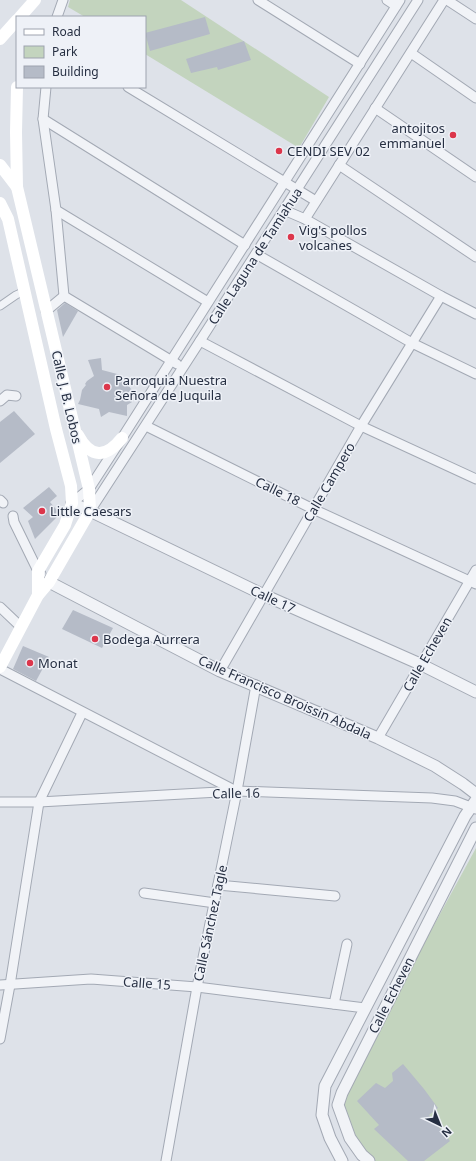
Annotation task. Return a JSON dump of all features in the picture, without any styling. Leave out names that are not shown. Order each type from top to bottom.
[{"type":"main road","points":[[21,16],[34,1]]},
{"type":"main road","points":[[30,16],[34,1]]},
{"type":"main road","points":[[0,39],[16,21]]},
{"type":"main road","points":[[17,88],[17,187]]},
{"type":"main road","points":[[0,165],[17,187]]},
{"type":"main road","name":"Calle J. B. Lobos","points":[[17,187],[89,489],[90,511]]},
{"type":"main road","name":"Calle J. B. Lobos","points":[[0,203],[8,219],[56,429],[72,486],[72,503],[65,525],[38,570]]},
{"type":"main road","points":[[73,425],[86,447],[91,452],[97,454],[110,450],[118,444],[122,438]]},
{"type":"main road","points":[[1,665],[38,595],[49,582],[90,511]]},
{"type":"main road","points":[[38,570],[38,595]]},
{"type":"street","points":[[57,16],[63,0]]},
{"type":"street","points":[[258,0],[360,64]]},
{"type":"street","points":[[387,0],[398,3]]},
{"type":"street","name":"Calle Laguna de Tamiahua","points":[[90,511],[146,426],[182,367],[418,0]]},
{"type":"street","points":[[305,219],[444,0]]},
{"type":"street","points":[[447,0],[476,19]]},
{"type":"street","name":"Calle Laguna de Tamiahua","points":[[72,503],[89,489],[172,362],[208,302],[398,3]]},
{"type":"street","points":[[411,53],[476,98]]},
{"type":"street","points":[[46,88],[43,119],[56,210],[64,296]]},
{"type":"street","points":[[130,88],[316,201]]},
{"type":"street","points":[[375,108],[476,177]]},
{"type":"street","points":[[43,119],[245,245]]},
{"type":"street","points":[[339,165],[476,257]]},
{"type":"street","points":[[56,210],[208,302]]},
{"type":"street","points":[[284,210],[305,219],[441,296],[476,314]]},
{"type":"street","points":[[256,254],[412,343],[476,374]]},
{"type":"street","points":[[0,306],[16,295],[25,291]]},
{"type":"street","points":[[46,311],[64,296]]},
{"type":"street","points":[[64,296],[182,367]]},
{"type":"street","name":"Calle Campero","points":[[220,671],[361,426],[441,296]]},
{"type":"street","points":[[200,341],[361,426],[476,479]]},
{"type":"street","points":[[0,401],[7,395],[16,396]]},
{"type":"street","name":"Calle 18","points":[[146,426],[313,509],[473,582]]},
{"type":"street","name":"Calle 17","points":[[72,503],[264,595],[420,664],[476,692]]},
{"type":"street","points":[[13,516],[14,522],[38,570],[49,582]]},
{"type":"street","name":"Calle Echeven","points":[[378,738],[420,664],[473,582],[476,570]]},
{"type":"street","name":"Calle Francisco Broissin Abdala","points":[[49,582],[220,671],[378,738],[434,766],[476,794]]},
{"type":"street","points":[[0,607],[21,627]]},
{"type":"street","points":[[1,665],[82,713],[237,791]]},
{"type":"street","name":"Calle Sánchez Tagle","points":[[166,1161],[197,987],[237,791],[256,685]]},
{"type":"street","points":[[0,1039],[40,802],[82,713]]},
{"type":"street","name":"Calle 16","points":[[0,802],[40,802],[237,791],[432,798],[455,800],[474,805]]},
{"type":"street","name":"Calle Echeven","points":[[342,1161],[330,1138],[322,1115],[325,1086],[419,904],[474,805]]},
{"type":"street","name":"Calle Echeven","points":[[369,1161],[362,1155],[350,1138],[338,1105],[342,1093],[476,828]]},
{"type":"street","points":[[218,885],[335,896]]},
{"type":"street","points":[[144,893],[215,903]]},
{"type":"street","points":[[419,904],[433,911]]},
{"type":"street","points":[[334,1004],[346,944]]},
{"type":"street","name":"Calle 15","points":[[0,985],[90,979],[197,987],[365,1008]]},
{"type":"green space","points":[[70,0],[181,0],[329,97],[299,148],[146,55],[146,16],[83,16],[68,7]]},
{"type":"green space","points":[[476,848],[476,1161],[370,1161],[342,1115],[344,1090]]},
{"type":"building","points":[[205,17],[210,34],[150,51],[146,33]]},
{"type":"building","points":[[244,41],[251,60],[218,70],[217,67],[191,73],[186,59]]},
{"type":"building","points":[[65,303],[78,311],[63,337],[57,310]]},
{"type":"building","name":"Parroquia Nuestra Señora de Juquila","points":[[101,358],[102,370],[121,375],[131,389],[128,393],[132,402],[127,405],[127,416],[109,412],[101,417],[99,409],[78,404],[82,390],[86,385],[85,384],[94,376],[88,360]]},
{"type":"building","points":[[14,411],[35,434],[0,463],[0,422]]},
{"type":"building","name":"Little Caesars","points":[[49,487],[57,496],[50,502],[60,514],[35,539],[28,521],[33,517],[23,508]]},
{"type":"building","name":"Bodega Aurrera","points":[[73,610],[113,628],[102,648],[62,629]]},
{"type":"building","name":"Monat","points":[[23,646],[49,657],[36,681],[13,669]]},
{"type":"building","points":[[403,1064],[438,1108],[429,1115],[450,1141],[424,1161],[408,1161],[374,1129],[379,1125],[357,1101],[376,1083],[385,1088],[393,1081],[392,1073]]},
{"type":"place","name":"antojitos emmanuel","points":[[453,135]]},
{"type":"place","name":"CENDI SEV 02","points":[[279,151]]},
{"type":"place","name":"Vig's pollos volcanes","points":[[291,237]]},
{"type":"place","name":"Parroquia Nuestra Señora de Juquila","points":[[107,387]]},
{"type":"place","name":"Little Caesars","points":[[42,511]]},
{"type":"place","name":"Bodega Aurrera","points":[[95,639]]},
{"type":"place","name":"Monat","points":[[30,663]]}]
